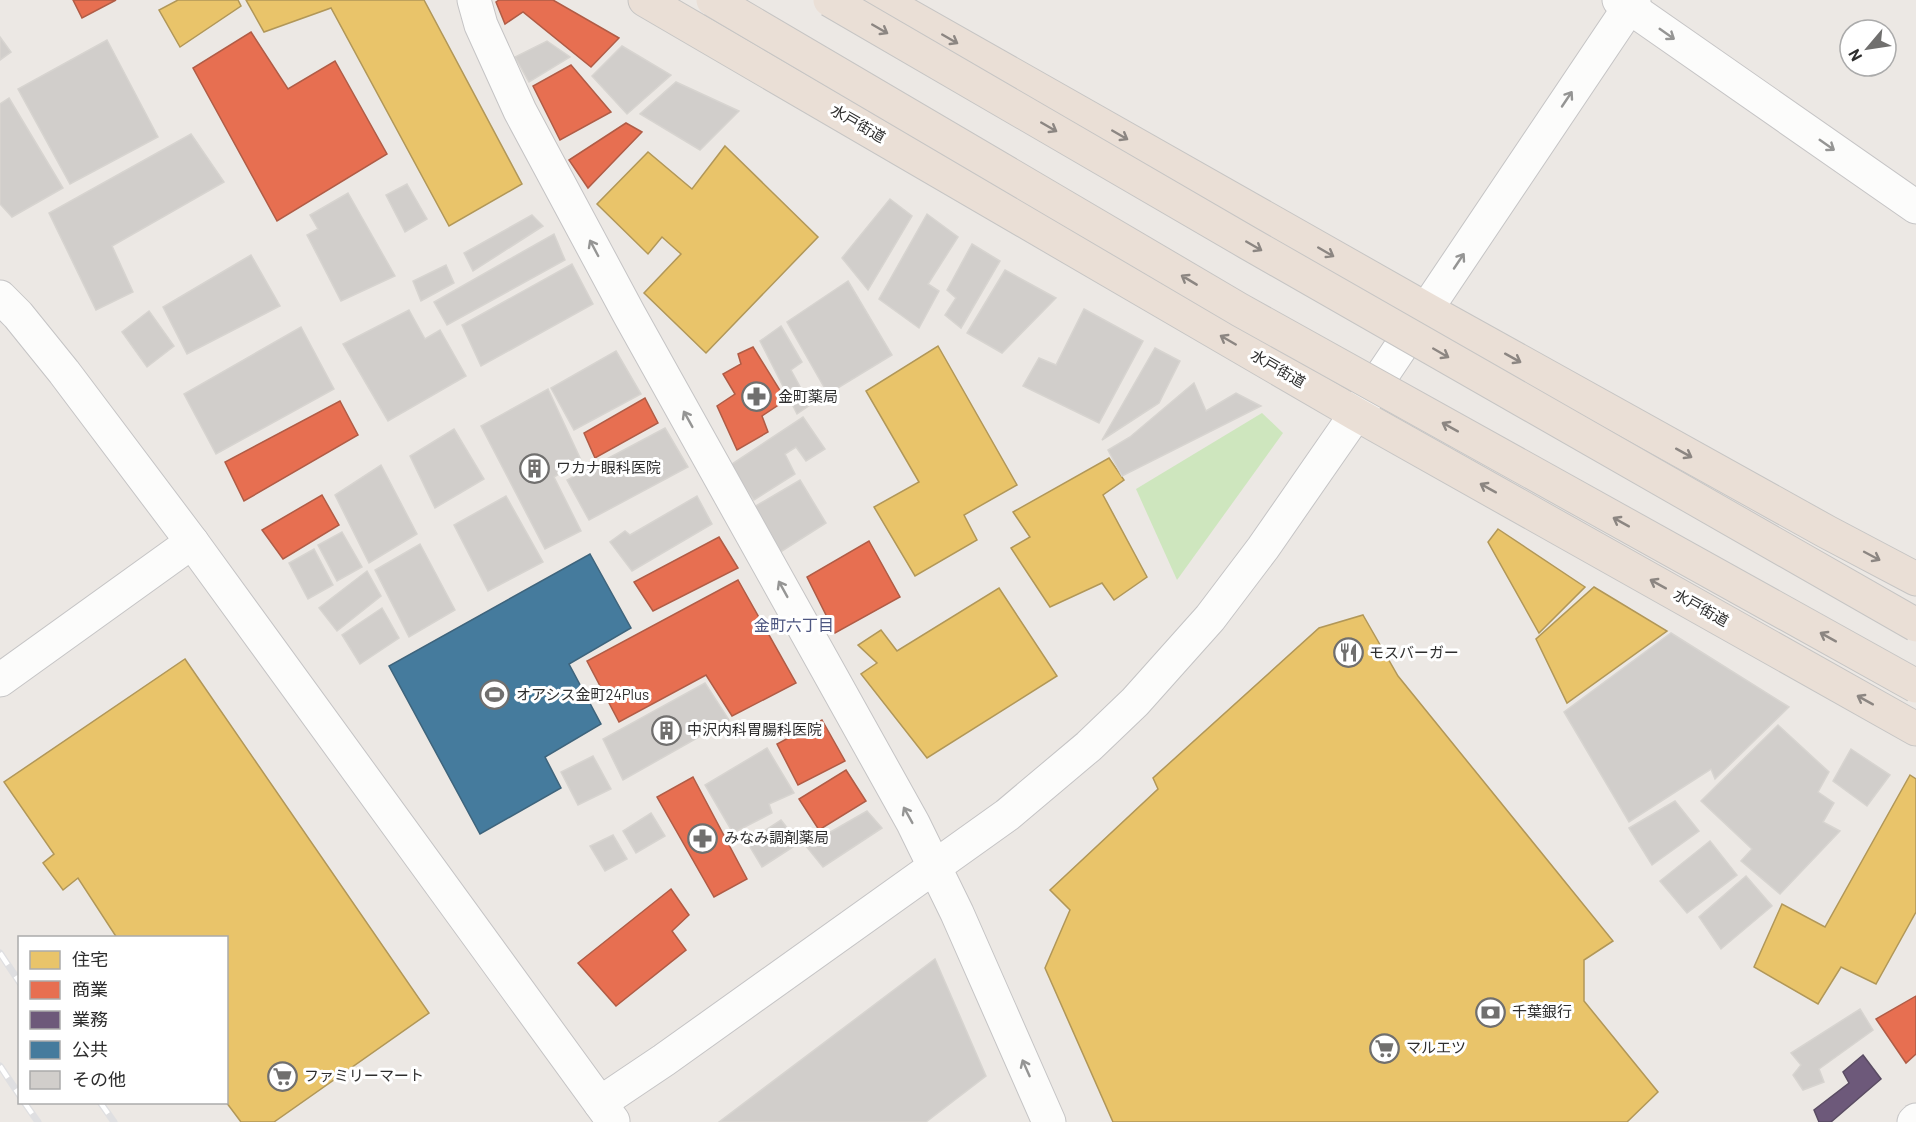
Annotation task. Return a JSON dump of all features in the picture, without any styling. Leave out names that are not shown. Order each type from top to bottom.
[{"type":"highway","name":"水戸街道","points":[[645,0],[1356,414],[1916,729]]},
{"type":"highway","points":[[713,0],[1240,310],[1916,686]]},
{"type":"highway","points":[[830,0],[1238,237],[1916,625]]},
{"type":"highway","points":[[881,0],[1426,309],[1916,579]]},
{"type":"street","points":[[474,0],[481,25],[520,111],[629,314],[907,813],[957,913],[1049,1122]]},
{"type":"street","points":[[0,297],[18,315],[70,381],[192,542],[607,1113],[934,867],[1007,815],[1089,746],[1135,702],[1210,618],[1263,548],[1426,309],[1627,2],[1916,207]]},
{"type":"street","points":[[0,680],[192,542]]},
{"type":"green space","points":[[1262,413],[1283,433],[1177,580],[1136,489]]},
{"type":"building: 住宅","points":[[178,0],[238,0],[241,6],[180,47],[159,10]]},
{"type":"building: 住宅","points":[[246,0],[424,0],[522,184],[449,226],[331,8],[264,32]]},
{"type":"building: 住宅","points":[[725,146],[818,237],[706,353],[644,293],[681,254],[662,237],[648,254],[597,204],[648,152],[692,189]]},
{"type":"building: 住宅","points":[[938,346],[1017,485],[964,515],[977,540],[915,576],[874,507],[919,482],[866,391]]},
{"type":"building: 住宅","points":[[1109,458],[1124,480],[1103,495],[1147,577],[1114,600],[1102,583],[1050,607],[1011,548],[1030,537],[1013,512]]},
{"type":"building: 住宅","points":[[1498,529],[1585,587],[1539,633],[1488,542]]},
{"type":"building: 住宅","points":[[1594,587],[1667,631],[1567,703],[1536,639]]},
{"type":"building: 住宅","points":[[999,588],[1057,676],[927,758],[861,674],[877,663],[858,645],[881,630],[897,651]]},
{"type":"building: 住宅","points":[[1363,615],[1398,676],[1613,941],[1584,960],[1584,1001],[1658,1092],[1627,1122],[1113,1122],[1045,968],[1070,910],[1050,890],[1158,789],[1153,778],[1319,628]]},
{"type":"building: 住宅","points":[[185,659],[429,1013],[274,1122],[241,1122],[228,1104],[228,936],[116,936],[78,878],[63,890],[43,863],[54,854],[4,782]]},
{"type":"building: 住宅","points":[[1910,775],[1916,779],[1916,912],[1876,984],[1841,967],[1818,1004],[1754,967],[1782,904],[1825,927]]},
{"type":"building: 商業","points":[[73,0],[116,0],[82,18]]},
{"type":"building: 商業","points":[[499,0],[553,0],[619,38],[591,67],[523,12],[505,24],[496,2]]},
{"type":"building: 商業","points":[[251,32],[288,89],[335,61],[387,154],[277,221],[193,68]]},
{"type":"building: 商業","points":[[571,65],[611,112],[560,140],[533,86]]},
{"type":"building: 商業","points":[[626,123],[642,132],[588,188],[569,160]]},
{"type":"building: 商業","name":"金町薬局","points":[[753,347],[786,400],[762,416],[768,432],[737,450],[717,406],[735,394],[723,374],[741,364],[738,354]]},
{"type":"building: 商業","points":[[645,398],[658,423],[595,458],[584,433]]},
{"type":"building: 商業","points":[[340,401],[358,435],[244,501],[225,462]]},
{"type":"building: 商業","points":[[322,495],[339,525],[283,559],[262,530]]},
{"type":"building: 商業","points":[[719,537],[738,568],[653,611],[634,582]]},
{"type":"building: 商業","points":[[869,541],[900,597],[835,633],[807,577]]},
{"type":"building: 商業","points":[[738,580],[796,683],[732,716],[706,675],[619,722],[587,661]]},
{"type":"building: 商業","points":[[822,720],[845,761],[798,785],[777,744]]},
{"type":"building: 商業","points":[[846,770],[866,801],[819,830],[799,799]]},
{"type":"building: 商業","name":"みなみ調剤薬局","points":[[693,777],[747,879],[714,897],[657,797]]},
{"type":"building: 商業","points":[[671,889],[689,915],[672,931],[686,950],[616,1006],[578,963]]},
{"type":"building: 商業","points":[[1916,996],[1916,1054],[1906,1063],[1876,1019]]},
{"type":"building: 業務","points":[[1863,1055],[1881,1079],[1831,1122],[1819,1122],[1814,1110],[1849,1083],[1843,1072]]},
{"type":"building: 公共","name":"オアシス金町24Plus","points":[[590,554],[631,628],[569,664],[601,724],[545,757],[561,788],[480,834],[389,666]]},
{"type":"building: その他","points":[[0,37],[11,52],[0,60]]},
{"type":"building: その他","points":[[107,40],[158,137],[70,184],[18,89]]},
{"type":"building: その他","points":[[547,41],[570,57],[529,82],[515,57]]},
{"type":"building: その他","points":[[622,46],[671,75],[627,114],[592,76]]},
{"type":"building: その他","points":[[676,82],[739,111],[700,150],[640,114]]},
{"type":"building: その他","points":[[9,98],[63,188],[12,217],[0,204],[0,104]]},
{"type":"building: その他","points":[[191,134],[224,182],[112,246],[133,292],[96,310],[49,213]]},
{"type":"building: その他","points":[[407,184],[427,219],[405,232],[386,195]]},
{"type":"building: その他","points":[[348,193],[395,276],[341,301],[307,235],[318,229],[310,215]]},
{"type":"building: その他","points":[[890,199],[912,216],[868,290],[842,258]]},
{"type":"building: その他","points":[[927,214],[958,237],[928,284],[939,291],[919,328],[879,299]]},
{"type":"building: その他","points":[[532,215],[543,226],[473,271],[464,253]]},
{"type":"building: その他","points":[[554,234],[565,260],[447,325],[434,302]]},
{"type":"building: その他","points":[[972,244],[1000,261],[961,328],[945,315],[956,298],[947,290]]},
{"type":"building: その他","points":[[251,255],[280,306],[187,354],[163,307]]},
{"type":"building: その他","points":[[572,264],[593,304],[481,366],[462,325]]},
{"type":"building: その他","points":[[446,265],[454,283],[421,301],[413,281]]},
{"type":"building: その他","points":[[1005,270],[1056,298],[1002,353],[967,333]]},
{"type":"building: その他","points":[[848,281],[892,355],[828,394],[787,322]]},
{"type":"building: その他","points":[[1084,309],[1143,341],[1099,423],[1023,386],[1039,358],[1056,365]]},
{"type":"building: その他","points":[[409,310],[425,339],[440,330],[466,376],[388,421],[343,344]]},
{"type":"building: その他","points":[[149,311],[174,346],[147,367],[122,332]]},
{"type":"building: その他","points":[[781,326],[802,362],[791,370],[810,405],[797,414],[760,341]]},
{"type":"building: その他","points":[[301,327],[334,389],[216,454],[184,394]]},
{"type":"building: その他","points":[[1155,348],[1180,361],[1159,403],[1102,440]]},
{"type":"building: その他","points":[[616,351],[641,394],[574,430],[551,388]]},
{"type":"building: その他","points":[[1194,383],[1206,411],[1236,393],[1261,406],[1122,476],[1108,450],[1130,437]]},
{"type":"building: その他","name":"ワカナ眼科医院","points":[[548,389],[581,460],[554,477],[581,531],[545,549],[481,426]]},
{"type":"building: その他","points":[[803,417],[825,449],[806,461],[796,447],[785,454],[795,474],[754,500],[729,466]]},
{"type":"building: その他","points":[[665,428],[688,467],[589,520],[567,480]]},
{"type":"building: その他","points":[[454,429],[484,479],[435,508],[410,456]]},
{"type":"building: その他","points":[[381,465],[417,534],[369,563],[335,495]]},
{"type":"building: その他","points":[[800,480],[826,523],[779,553],[754,507]]},
{"type":"building: その他","points":[[506,496],[543,562],[488,591],[454,525]]},
{"type":"building: その他","points":[[697,496],[712,524],[632,571],[610,542],[625,531],[630,535]]},
{"type":"building: その他","points":[[342,532],[362,567],[337,581],[318,545]]},
{"type":"building: その他","points":[[420,544],[455,610],[409,637],[375,570]]},
{"type":"building: その他","points":[[314,549],[333,585],[308,599],[289,563]]},
{"type":"building: その他","points":[[367,571],[381,596],[337,631],[319,608]]},
{"type":"building: その他","points":[[382,608],[399,638],[360,664],[342,635]]},
{"type":"building: その他","points":[[1671,633],[1789,707],[1715,779],[1711,769],[1629,822],[1564,712]]},
{"type":"building: その他","name":"中沢内科胃腸科医院","points":[[705,683],[729,720],[623,780],[603,739]]},
{"type":"building: その他","points":[[1778,725],[1829,772],[1818,792],[1834,803],[1823,822],[1840,831],[1780,894],[1741,861],[1752,849],[1701,801]]},
{"type":"building: その他","points":[[767,748],[794,793],[769,804],[772,813],[733,833],[705,785]]},
{"type":"building: その他","points":[[1851,749],[1890,775],[1867,806],[1833,781]]},
{"type":"building: その他","points":[[593,756],[611,789],[578,805],[561,772]]},
{"type":"building: その他","points":[[1675,801],[1699,831],[1652,865],[1629,828]]},
{"type":"building: その他","points":[[867,811],[882,828],[823,867],[806,846]]},
{"type":"building: その他","points":[[651,813],[665,836],[636,853],[623,831]]},
{"type":"building: その他","points":[[781,820],[799,843],[762,867],[747,842]]},
{"type":"building: その他","points":[[613,835],[627,859],[605,871],[590,846]]},
{"type":"building: その他","points":[[1710,841],[1737,875],[1687,913],[1660,881]]},
{"type":"building: その他","points":[[1746,876],[1772,906],[1721,949],[1699,917]]},
{"type":"building: その他","points":[[935,959],[986,1076],[926,1122],[719,1122]]},
{"type":"building: その他","points":[[1860,1009],[1873,1030],[1819,1069],[1824,1082],[1803,1090],[1793,1075],[1801,1065],[1791,1053]]},
{"type":"railway","points":[[0,953],[18,980]]},
{"type":"railway","points":[[0,1066],[18,1093]]},
{"type":"railway","points":[[25,1104],[38,1122]]},
{"type":"railway","points":[[101,1104],[114,1122]]},
{"type":"place","name":"金町薬局","points":[[757,397]]},
{"type":"place","name":"ワカナ眼科医院","points":[[535,468]]},
{"type":"place","name":"モスバーガー","points":[[1348,653]]},
{"type":"place","name":"オアシス金町24Plus","points":[[495,695]]},
{"type":"place","name":"中沢内科胃腸科医院","points":[[666,730]]},
{"type":"place","name":"みなみ調剤薬局","points":[[703,838]]},
{"type":"place","name":"千葉銀行","points":[[1491,1012]]},
{"type":"place","name":"マルエツ","points":[[1385,1048]]},
{"type":"place","name":"ファミリーマート","points":[[283,1076]]},
{"type":"district","name":"金町六丁目","points":[[794,625]]}]
